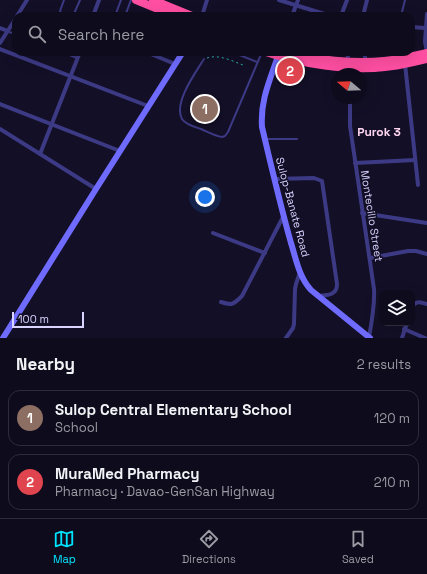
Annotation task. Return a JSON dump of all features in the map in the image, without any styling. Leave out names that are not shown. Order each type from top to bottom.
[{"type":"highway","points":[[136,0],[165,12]]},
{"type":"highway","points":[[153,0],[182,12]]},
{"type":"highway","points":[[285,56],[310,63],[354,68],[384,67],[405,61],[427,52]]},
{"type":"highway","points":[[307,56],[346,61],[354,68]]},
{"type":"highway","points":[[354,68],[366,62],[427,59]]},
{"type":"street","points":[[19,12],[27,0]]},
{"type":"street","points":[[94,12],[99,0]]},
{"type":"street","points":[[203,12],[207,0]]},
{"type":"street","points":[[279,0],[317,12]]},
{"type":"street","points":[[294,12],[298,0]]},
{"type":"street","points":[[342,12],[347,0]]},
{"type":"street","points":[[364,12],[367,0]]},
{"type":"street","points":[[427,14],[425,28],[427,52]]},
{"type":"street","points":[[0,43],[12,24]]},
{"type":"street","points":[[415,27],[425,28]]},
{"type":"street","points":[[0,28],[8,31]]},
{"type":"street","points":[[0,49],[12,54]]},
{"type":"street","points":[[18,56],[148,106]]},
{"type":"street","points":[[156,56],[175,64]]},
{"type":"street","points":[[3,338],[180,56]]},
{"type":"street","name":"Sulop-Banate Road","points":[[277,56],[263,103],[261,119],[283,217],[300,272],[305,284],[317,296],[370,337]]},
{"type":"street","points":[[346,61],[348,56]]},
{"type":"street","points":[[365,56],[366,62]]},
{"type":"street","points":[[40,154],[77,58]]},
{"type":"street","points":[[405,61],[418,185]]},
{"type":"street","points":[[0,104],[120,151]]},
{"type":"street","name":"Montecillo Street","points":[[350,104],[350,126],[375,297],[370,337]]},
{"type":"street","points":[[0,129],[96,189]]},
{"type":"street","points":[[355,163],[415,160]]},
{"type":"street","points":[[274,179],[314,178],[322,181],[337,287],[335,292],[331,294],[317,296]]},
{"type":"street","points":[[362,213],[427,224]]},
{"type":"street","points":[[221,302],[227,304],[236,303],[242,296],[283,217]]},
{"type":"street","points":[[213,233],[264,253]]},
{"type":"street","points":[[370,258],[408,251],[416,251],[427,254]]},
{"type":"street","points":[[286,338],[294,324],[295,289],[300,272]]},
{"type":"street","points":[[415,303],[420,302],[427,304]]},
{"type":"street","points":[[402,338],[406,326]]},
{"type":"street","points":[[404,329],[425,338]]},
{"type":"lane","points":[[61,12],[64,0]]},
{"type":"lane","points":[[75,12],[80,0]]},
{"type":"lane","points":[[116,12],[121,0]]},
{"type":"lane","points":[[126,12],[131,0]]},
{"type":"lane","points":[[402,12],[405,0]]},
{"type":"lane","points":[[8,31],[12,32]]},
{"type":"lane","points":[[72,56],[77,58]]},
{"type":"lane","points":[[242,56],[257,62]]},
{"type":"lane","points":[[204,59],[184,92],[180,110],[181,116],[183,120],[190,125],[222,137],[228,132],[260,56]]},
{"type":"lane","points":[[265,139],[297,139]]},
{"type":"path","points":[[204,59],[220,57],[243,65]]},
{"type":"place","name":"MuraMed Pharmacy","points":[[290,71]]},
{"type":"place","name":"Sulop Central Elementary School","points":[[205,109]]},
{"type":"district","name":"Purok 3","points":[[379,132]]}]
